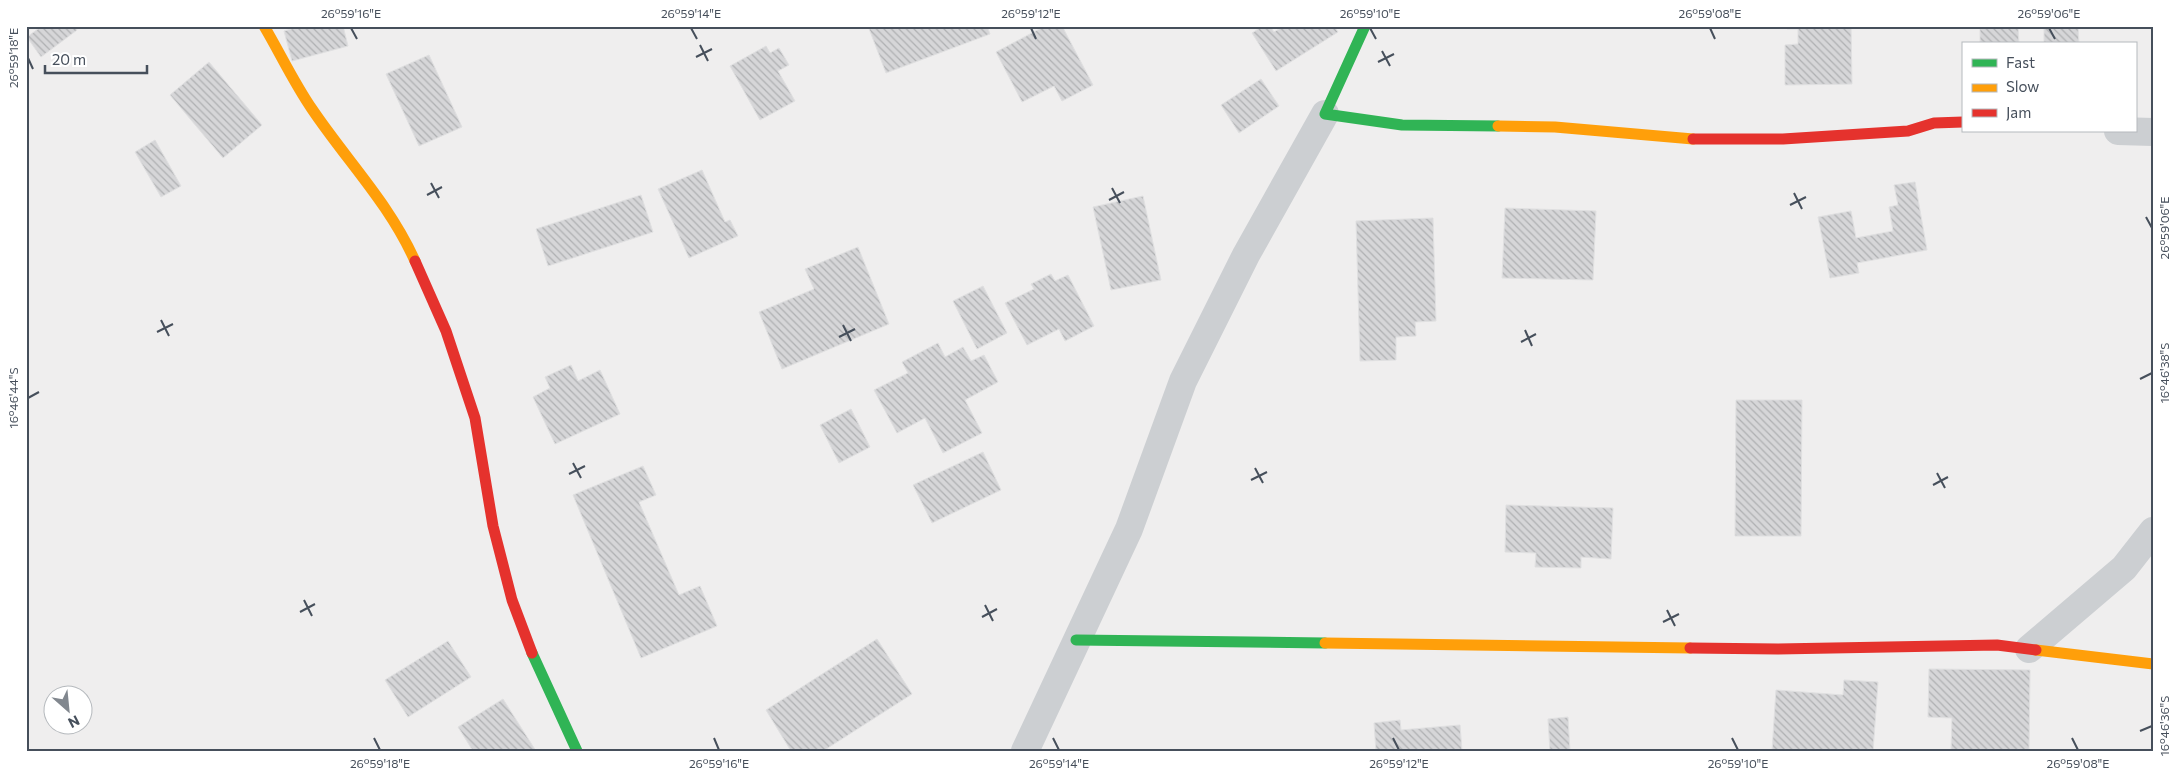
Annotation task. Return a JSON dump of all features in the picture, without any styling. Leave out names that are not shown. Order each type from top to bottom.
[{"type":"street","points":[[264,26],[312,109],[368,181],[407,242],[446,331],[475,418],[494,526],[512,600],[533,656],[576,751]]},
{"type":"street","points":[[1025,751],[1129,530],[1183,381],[1246,255],[1325,114],[1365,26]]},
{"type":"street","points":[[1325,114],[1402,125],[1556,127],[1674,139],[1783,139],[1908,131],[1934,122],[1962,122]]},
{"type":"street","points":[[2136,132],[2153,132]]},
{"type":"street","points":[[2029,649],[2124,568],[2153,531]]},
{"type":"street","points":[[1076,640],[1778,648],[1997,645],[2153,664]]},
{"type":"building","points":[[42,26],[75,26],[77,30],[41,57],[27,37]]},
{"type":"building","points":[[302,26],[343,26],[348,46],[292,61],[284,31]]},
{"type":"building","points":[[868,26],[987,26],[990,34],[886,73]]},
{"type":"building","points":[[1045,26],[1062,26],[1093,85],[1062,101],[1054,86],[1022,102],[996,52]]},
{"type":"building","points":[[1263,26],[1270,26],[1274,32],[1284,26],[1334,26],[1338,32],[1276,71],[1252,33]]},
{"type":"building","points":[[1787,26],[1851,26],[1852,84],[1785,85],[1785,45],[1798,44],[1798,29],[1787,29]]},
{"type":"building","points":[[1980,26],[2018,26],[2019,42],[1980,42]]},
{"type":"building","points":[[2044,26],[2078,26],[2079,42],[2044,42]]},
{"type":"building","points":[[766,46],[770,53],[779,48],[789,65],[778,71],[795,101],[760,120],[730,66]]},
{"type":"building","points":[[429,55],[462,127],[419,146],[386,74]]},
{"type":"building","points":[[209,62],[262,125],[223,158],[170,95]]},
{"type":"building","points":[[1261,79],[1279,106],[1239,133],[1221,105]]},
{"type":"building","points":[[155,140],[181,186],[161,197],[135,152]]},
{"type":"building","points":[[702,170],[725,222],[730,220],[738,236],[689,258],[658,189]]},
{"type":"building","points":[[1915,182],[1927,250],[1857,263],[1859,273],[1830,278],[1818,217],[1851,211],[1856,238],[1893,231],[1889,207],[1898,205],[1894,185]]},
{"type":"building","points":[[641,195],[653,232],[548,266],[536,229]]},
{"type":"building","points":[[1143,196],[1161,280],[1111,290],[1093,207]]},
{"type":"building","points":[[1505,208],[1596,211],[1593,280],[1502,278]]},
{"type":"building","points":[[1433,218],[1436,321],[1415,322],[1416,336],[1396,337],[1396,360],[1360,361],[1356,221]]},
{"type":"building","points":[[858,247],[889,324],[782,369],[759,312],[814,289],[805,269]]},
{"type":"building","points":[[1051,274],[1055,281],[1068,275],[1094,326],[1065,341],[1059,329],[1027,345],[1005,303],[1034,289],[1031,284]]},
{"type":"building","points":[[983,286],[1007,333],[977,349],[953,301]]},
{"type":"building","points":[[938,343],[945,357],[963,347],[971,361],[984,355],[998,382],[965,400],[982,433],[943,453],[925,418],[897,433],[874,390],[908,373],[902,362]]},
{"type":"building","points":[[571,365],[578,381],[600,370],[620,414],[555,444],[533,397],[550,388],[545,377]]},
{"type":"building","points":[[1736,400],[1802,400],[1801,536],[1735,536]]},
{"type":"building","points":[[851,409],[870,447],[839,463],[820,425]]},
{"type":"building","points":[[983,452],[1001,490],[932,523],[913,485]]},
{"type":"building","points":[[643,466],[656,495],[639,502],[679,595],[700,586],[717,626],[641,658],[573,495]]},
{"type":"building","points":[[1506,505],[1613,508],[1611,559],[1581,557],[1581,568],[1535,567],[1536,553],[1505,552]]},
{"type":"building","points":[[877,639],[912,694],[823,751],[791,751],[766,710]]},
{"type":"building","points":[[448,641],[471,677],[408,717],[385,680]]},
{"type":"building","points":[[1929,669],[2030,670],[2029,751],[1951,751],[1952,718],[1928,717]]},
{"type":"building","points":[[1844,680],[1878,682],[1873,751],[1772,751],[1776,690],[1843,695]]},
{"type":"building","points":[[503,699],[536,751],[473,751],[458,727]]},
{"type":"building","points":[[1568,717],[1570,751],[1550,751],[1548,719]]},
{"type":"building","points":[[1400,720],[1401,730],[1460,725],[1462,751],[1376,751],[1374,723]]},
{"type":"traffic: fast","points":[[1365,26],[1325,114],[1402,125],[1498,126]]},
{"type":"traffic: fast","points":[[1076,640],[1325,643]]},
{"type":"traffic: fast","points":[[532,653],[577,751]]},
{"type":"traffic: slow","points":[[264,26],[305,99],[393,220],[415,261]]},
{"type":"traffic: slow","points":[[1498,126],[1555,127],[1693,139]]},
{"type":"traffic: slow","points":[[1325,643],[1690,648]]},
{"type":"traffic: slow","points":[[2036,650],[2153,664]]},
{"type":"traffic: jam","points":[[1693,139],[1783,139],[1908,131],[1934,123],[1962,122]]},
{"type":"traffic: jam","points":[[415,261],[446,331],[475,418],[493,526],[512,600],[532,653]]},
{"type":"traffic: jam","points":[[1690,648],[1778,649],[1997,645],[2036,650]]}]
